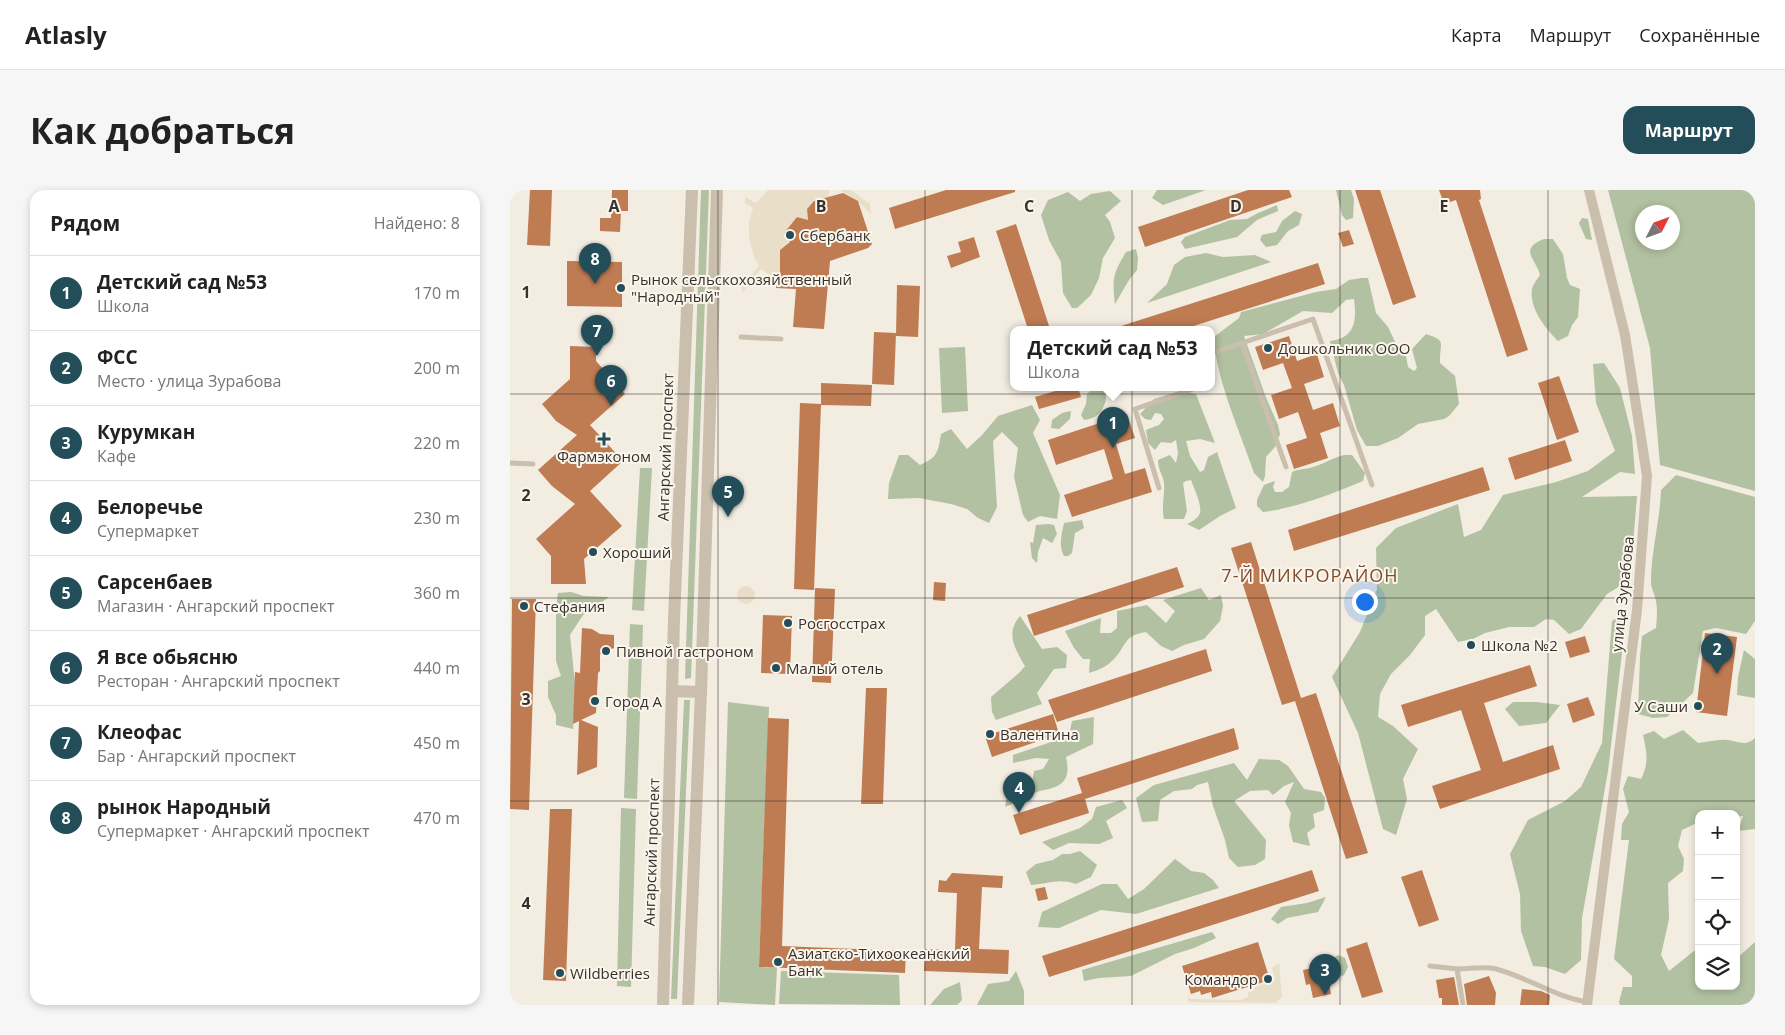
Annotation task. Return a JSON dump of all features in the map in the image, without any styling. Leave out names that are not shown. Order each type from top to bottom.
[{"type":"street","name":"Ангарский проспект","points":[[663,1005],[672,691],[692,190]]},
{"type":"street","points":[[688,1005],[701,692],[717,190]]},
{"type":"street","name":"улица Зурабова","points":[[1587,1003],[1637,610],[1647,476],[1625,334],[1589,190]]},
{"type":"street","points":[[672,691],[701,692]]},
{"type":"lane","points":[[1215,352],[1312,319],[1372,485]]},
{"type":"lane","points":[[741,337],[781,339]]},
{"type":"lane","points":[[1242,343],[1286,467]]},
{"type":"lane","points":[[1159,488],[1135,409],[1187,391]]},
{"type":"lane","points":[[510,463],[533,464]]},
{"type":"lane","points":[[1430,966],[1493,968],[1536,983],[1569,999],[1587,1003]]},
{"type":"lane","points":[[1457,968],[1463,1005]]},
{"type":"green space","points":[[701,190],[709,190],[691,678],[685,679]]},
{"type":"green space","points":[[1157,190],[1206,190],[1163,205],[1152,198]]},
{"type":"green space","points":[[1336,190],[1351,190],[1354,199],[1353,218],[1346,220],[1342,215]]},
{"type":"green space","points":[[1608,190],[1755,190],[1755,491],[1660,465],[1650,348]]},
{"type":"green space","points":[[1110,191],[1121,201],[1105,215],[1110,222],[1115,238],[1103,258],[1099,278],[1091,295],[1077,308],[1072,308],[1063,293],[1061,262],[1049,240],[1041,215],[1048,200],[1068,192],[1080,201],[1091,194]]},
{"type":"green space","points":[[1277,205],[1278,211],[1257,220],[1237,237],[1185,249],[1181,242],[1185,237],[1230,220],[1247,219]]},
{"type":"green space","points":[[1295,211],[1302,214],[1299,225],[1288,231],[1277,245],[1266,247],[1260,240],[1262,235],[1276,232],[1282,221]]},
{"type":"green space","points":[[1582,218],[1588,219],[1592,240],[1586,239],[1579,223]]},
{"type":"green space","points":[[1544,239],[1553,239],[1563,254],[1570,285],[1580,289],[1578,317],[1572,325],[1568,336],[1558,341],[1539,317],[1535,310],[1532,296],[1534,284],[1540,275],[1530,251],[1536,243]]},
{"type":"green space","points":[[1136,249],[1138,258],[1137,270],[1115,304],[1114,276],[1126,252]]},
{"type":"green space","points":[[1206,253],[1223,257],[1255,255],[1271,262],[1147,303],[1167,284],[1174,265],[1185,257]]},
{"type":"green space","points":[[1368,278],[1376,313],[1388,327],[1396,344],[1406,356],[1408,367],[1414,371],[1417,368],[1412,349],[1426,334],[1440,341],[1440,363],[1455,376],[1459,404],[1444,419],[1418,424],[1398,438],[1378,446],[1366,446],[1357,430],[1344,385],[1338,373],[1330,341],[1345,336],[1352,327],[1355,314],[1354,299],[1346,300],[1332,313],[1303,311],[1263,334],[1244,336],[1280,434],[1275,447],[1266,457],[1263,482],[1254,473],[1224,387],[1215,353],[1215,336],[1239,318],[1241,312],[1316,292],[1336,289],[1349,280]]},
{"type":"green space","points":[[965,347],[968,411],[942,413],[939,348]]},
{"type":"green space","points":[[1604,363],[1620,388],[1632,436],[1635,474],[1620,472],[1582,497],[1637,496],[1630,580],[1607,594],[1581,629],[1569,634],[1554,620],[1546,619],[1534,627],[1509,627],[1458,642],[1436,609],[1425,616],[1425,635],[1410,655],[1391,674],[1380,694],[1378,717],[1393,726],[1418,749],[1403,779],[1407,799],[1396,835],[1383,829],[1358,733],[1332,677],[1360,632],[1377,589],[1376,548],[1396,528],[1458,504],[1464,537],[1481,530],[1503,495],[1556,482],[1588,471],[1615,451],[1596,403],[1593,364]]},
{"type":"green space","points":[[1090,391],[1105,391],[1106,399],[1096,416],[1084,420],[1081,415],[1086,404],[1087,394]]},
{"type":"green space","points":[[1180,391],[1196,394],[1215,443],[1200,439],[1186,441],[1190,456],[1200,472],[1204,470],[1208,457],[1217,452],[1236,508],[1199,530],[1187,524],[1196,519],[1200,513],[1199,501],[1191,480],[1183,483],[1187,511],[1184,519],[1164,519],[1164,483],[1158,460],[1170,455],[1176,463],[1178,453],[1176,440],[1171,443],[1161,442],[1155,450],[1148,443],[1146,430],[1159,425],[1164,419],[1161,414],[1155,413],[1151,420],[1145,419],[1140,414],[1154,399]]},
{"type":"green space","points":[[1032,405],[1040,420],[1033,433],[1060,495],[1057,519],[1040,516],[1028,522],[1023,515],[1014,477],[1018,448],[1002,432],[993,441],[997,507],[989,523],[978,518],[967,509],[951,504],[919,498],[888,499],[889,483],[899,455],[908,455],[920,465],[926,462],[936,453],[941,434],[951,429],[967,449],[998,416]]},
{"type":"green space","points":[[1071,411],[1070,419],[1059,429],[1051,428],[1052,420],[1062,413]]},
{"type":"green space","points":[[1344,455],[1352,455],[1365,473],[1363,481],[1301,504],[1276,510],[1263,512],[1257,506],[1257,500],[1264,485],[1275,481],[1273,487],[1275,492],[1282,492],[1289,487],[1292,472],[1317,466]]},
{"type":"green space","points":[[640,468],[652,468],[644,611],[632,610]]},
{"type":"green space","points":[[1676,475],[1755,497],[1755,621],[1746,634],[1716,628],[1703,631],[1693,693],[1667,717],[1653,718],[1638,714],[1640,657],[1642,636],[1656,628],[1657,609],[1651,584],[1651,570],[1661,490]]},
{"type":"green space","points":[[1082,520],[1084,528],[1075,533],[1072,553],[1064,556],[1061,544],[1064,523]]},
{"type":"green space","points":[[1036,525],[1054,525],[1057,534],[1052,543],[1043,538],[1038,552],[1037,563],[1032,558],[1030,542],[1033,543]]},
{"type":"green space","points":[[1201,588],[1209,600],[1221,595],[1223,606],[1220,621],[1204,639],[1172,651],[1161,646],[1146,632],[1138,634],[1126,642],[1108,664],[1089,673],[1090,659],[1083,659],[1074,648],[1065,631],[1101,618],[1100,633],[1111,633],[1117,628],[1117,611],[1147,605],[1166,623],[1175,611],[1163,600]]},
{"type":"green space","points":[[571,592],[584,596],[609,597],[583,615],[570,635],[576,693],[573,729],[556,725],[556,715],[548,697],[548,681],[561,676],[556,661],[556,608],[558,593]]},
{"type":"green space","points":[[1627,611],[1608,771],[1582,918],[1581,960],[1565,974],[1545,967],[1533,966],[1521,931],[1520,894],[1510,854],[1528,820],[1565,801],[1581,787],[1602,743],[1612,621]]},
{"type":"green space","points":[[1020,616],[1042,649],[1057,647],[1067,655],[1066,668],[1054,669],[1037,693],[1042,704],[996,720],[992,712],[991,697],[1025,666],[1015,647],[1012,635],[1015,622]]},
{"type":"green space","points":[[630,624],[643,625],[637,799],[624,798]]},
{"type":"green space","points":[[1744,650],[1755,659],[1755,698],[1737,695],[1738,677]]},
{"type":"green space","points":[[684,700],[690,700],[677,999],[671,999]]},
{"type":"green space","points":[[728,702],[769,707],[759,967],[777,968],[775,1005],[719,1002]]},
{"type":"green space","points":[[1513,702],[1537,702],[1560,705],[1546,723],[1519,726],[1505,709]]},
{"type":"green space","points":[[1094,717],[1093,744],[1066,757],[1067,772],[1065,780],[1058,786],[1039,791],[1005,807],[1008,788],[1023,774],[1032,782],[1034,771],[1043,769],[1049,759],[1036,758],[1013,763],[1013,755],[1054,741],[1070,731],[1072,721]]},
{"type":"green space","points":[[1683,730],[1698,743],[1724,740],[1745,743],[1755,738],[1755,829],[1740,831],[1743,816],[1740,816],[1740,810],[1695,810],[1695,824],[1682,830],[1678,846],[1684,859],[1683,871],[1668,883],[1669,919],[1661,955],[1669,971],[1695,950],[1695,990],[1740,990],[1740,955],[1755,942],[1755,1005],[1620,1005],[1623,987],[1632,987],[1632,976],[1614,959],[1629,840],[1621,840],[1622,824],[1629,812],[1623,789],[1628,776],[1641,779],[1644,773],[1646,747],[1643,735],[1654,731],[1664,739]]},
{"type":"green space","points":[[1259,759],[1279,760],[1288,766],[1304,789],[1321,792],[1325,798],[1324,810],[1313,814],[1315,827],[1307,833],[1310,846],[1293,842],[1289,825],[1291,813],[1285,802],[1294,782],[1284,786],[1273,795],[1268,790],[1250,791],[1234,801],[1266,840],[1265,859],[1255,865],[1238,867],[1229,858],[1213,806],[1208,782],[1197,785],[1192,789],[1174,791],[1160,800],[1158,821],[1142,822],[1136,798],[1154,785],[1234,763],[1247,780]]},
{"type":"green space","points":[[1122,800],[1127,808],[1106,821],[1113,838],[1099,844],[1069,843],[1053,850],[1042,842],[1080,828],[1092,819],[1096,807]]},
{"type":"green space","points":[[621,808],[636,809],[631,987],[617,986]]},
{"type":"green space","points":[[1080,851],[1097,865],[1091,877],[1076,884],[1058,881],[1031,885],[1026,872],[1036,864],[1053,860],[1062,854]]},
{"type":"green space","points":[[1175,859],[1191,871],[1204,873],[1219,888],[1136,914],[1101,910],[1059,928],[1038,927],[1042,912],[1102,884],[1117,884],[1128,899],[1144,889]]},
{"type":"green space","points":[[1326,897],[1318,912],[1287,918],[1278,924],[1271,919],[1281,907],[1307,903]]},
{"type":"green space","points":[[1212,932],[1216,938],[1175,954],[1131,976],[1084,981],[1082,970]]},
{"type":"green space","points":[[1338,955],[1345,958],[1348,967],[1344,975],[1337,978],[1328,973],[1328,964]]},
{"type":"green space","points":[[781,971],[899,975],[900,1005],[779,1004]]},
{"type":"green space","points":[[1016,971],[1024,991],[1024,1005],[977,1005],[988,984],[1009,981]]},
{"type":"green space","points":[[960,982],[962,1000],[957,1005],[930,1005],[944,989]]},
{"type":"shaded area","points":[[768,190],[829,190],[829,197],[814,201],[807,209],[808,220],[797,217],[784,233],[790,241],[780,250],[780,278],[770,275],[761,269],[742,293],[742,286],[759,266],[754,257],[749,238],[749,221],[753,208],[745,203],[745,197],[756,203]]},
{"type":"shaded area","points":[[840,190],[851,190],[870,204],[871,214],[858,201]]},
{"type":"shaded area","points":[[746,586],[752,589],[755,595],[752,601],[746,604],[740,601],[737,595],[740,589]]},
{"type":"shaded area","points":[[1279,963],[1282,997],[1275,1003],[1188,1002],[1189,993],[1190,999],[1241,1000],[1248,997],[1248,992],[1253,991],[1255,987],[1273,981],[1275,978],[1272,968]]},
{"type":"building","points":[[530,190],[552,190],[550,246],[527,245]]},
{"type":"building","points":[[612,190],[628,190],[628,211],[621,211],[620,232],[600,231],[600,218],[611,218]]},
{"type":"building","points":[[946,190],[1015,190],[1015,192],[895,229],[889,208]]},
{"type":"building","points":[[1248,190],[1289,190],[1292,197],[1145,247],[1138,227]]},
{"type":"building","points":[[1355,190],[1380,190],[1416,297],[1393,305]]},
{"type":"building","points":[[1439,190],[1480,190],[1481,199],[1479,200],[1528,350],[1507,357],[1456,200],[1444,204]]},
{"type":"building","points":[[843,193],[858,201],[872,244],[868,248],[830,261],[824,329],[793,327],[796,289],[776,288],[777,279],[780,278],[780,250],[790,242],[784,233],[797,217],[808,220],[807,209],[814,201]]},
{"type":"building","points":[[1016,224],[1049,326],[1027,326],[996,231]]},
{"type":"building","points":[[1349,230],[1354,244],[1343,247],[1338,233]]},
{"type":"building","points":[[974,237],[980,257],[951,268],[947,256],[961,252],[958,242]]},
{"type":"building","points":[[567,261],[622,262],[622,307],[567,306]]},
{"type":"building","points":[[1318,263],[1325,284],[1193,326],[1121,326]]},
{"type":"building","points":[[897,285],[920,286],[918,337],[896,336]]},
{"type":"building","points":[[874,332],[896,333],[894,385],[872,384]]},
{"type":"building","points":[[1289,336],[1297,361],[1317,354],[1324,377],[1304,384],[1313,410],[1333,403],[1340,426],[1320,433],[1328,458],[1294,469],[1286,445],[1307,438],[1298,412],[1279,419],[1271,395],[1292,388],[1283,363],[1263,370],[1255,347]]},
{"type":"building","points":[[570,346],[596,347],[596,361],[625,394],[590,425],[623,461],[590,491],[622,526],[584,559],[586,584],[551,584],[551,556],[536,539],[575,504],[552,486],[538,470],[577,435],[556,421],[542,404],[570,379]]},
{"type":"building","points":[[1559,376],[1579,432],[1557,440],[1538,383]]},
{"type":"building","points":[[821,383],[872,385],[871,406],[821,405],[814,590],[794,589],[800,403],[821,404]]},
{"type":"building","points":[[1055,391],[1079,391],[1081,397],[1039,409],[1035,397]]},
{"type":"building","points":[[1127,414],[1135,438],[1116,444],[1125,474],[1145,468],[1152,492],[1072,517],[1064,495],[1113,479],[1104,449],[1056,465],[1048,440]]},
{"type":"building","points":[[1565,440],[1572,461],[1515,480],[1508,458]]},
{"type":"building","points":[[1483,467],[1490,490],[1294,551],[1288,530]]},
{"type":"building","points":[[1251,542],[1301,698],[1316,693],[1368,853],[1346,859],[1295,701],[1282,705],[1231,548]]},
{"type":"building","points":[[1177,567],[1184,587],[1034,636],[1027,615]]},
{"type":"building","points":[[934,582],[946,583],[945,601],[933,600]]},
{"type":"building","points":[[815,588],[835,589],[831,683],[812,682]]},
{"type":"building","points":[[512,599],[536,599],[529,810],[510,809]]},
{"type":"building","points":[[763,615],[792,616],[790,674],[761,673]]},
{"type":"building","points":[[582,628],[592,629],[600,634],[614,635],[614,648],[600,654],[596,713],[581,720],[598,727],[597,767],[577,775],[579,721],[573,724],[575,672],[580,673]]},
{"type":"building","points":[[1705,633],[1737,637],[1727,716],[1696,712]]},
{"type":"building","points":[[1585,636],[1590,652],[1570,658],[1565,642]]},
{"type":"building","points":[[1206,649],[1212,671],[1057,722],[1048,700]]},
{"type":"building","points":[[1530,665],[1537,686],[1484,703],[1503,762],[1553,745],[1560,769],[1440,809],[1432,786],[1481,770],[1461,710],[1408,727],[1401,705]]},
{"type":"building","points":[[866,688],[887,688],[883,804],[861,804]]},
{"type":"building","points":[[1588,697],[1595,715],[1573,723],[1567,704]]},
{"type":"building","points":[[1053,714],[1059,734],[992,757],[985,736]]},
{"type":"building","points":[[768,718],[789,719],[782,946],[906,951],[905,973],[759,967]]},
{"type":"building","points":[[1234,728],[1239,749],[1085,799],[1089,813],[1020,835],[1013,815],[1082,793],[1077,778]]},
{"type":"building","points":[[550,809],[572,809],[566,981],[543,980]]},
{"type":"building","points":[[1312,870],[1319,891],[1049,977],[1042,956]]},
{"type":"building","points":[[1422,870],[1439,920],[1419,927],[1401,877]]},
{"type":"building","points":[[952,873],[1003,876],[1002,888],[982,887],[979,949],[1009,950],[1008,974],[924,971],[925,949],[955,950],[957,893],[938,892],[939,880],[946,881]]},
{"type":"building","points":[[1045,887],[1048,899],[1038,901],[1035,889]]},
{"type":"building","points":[[1258,942],[1270,980],[1212,998],[1211,992],[1201,995],[1200,991],[1191,994],[1182,966]]},
{"type":"building","points":[[1367,942],[1383,992],[1362,998],[1346,949]]},
{"type":"building","points":[[1316,967],[1319,982],[1328,980],[1331,994],[1313,998],[1310,984],[1306,985],[1303,970]]},
{"type":"building","points":[[1489,976],[1496,993],[1495,1005],[1467,1005],[1464,984]]},
{"type":"building","points":[[1454,977],[1459,1005],[1442,1005],[1442,998],[1439,998],[1436,980]]},
{"type":"building","points":[[1522,989],[1541,991],[1550,995],[1549,1005],[1520,1005]]},
{"type":"place","name":"Сбербанк","points":[[790,235]]},
{"type":"place","name":"рынок Народный","points":[[595,284]]},
{"type":"place","name":"Рынок сельскохозяйственный \"Народный\"","points":[[621,288]]},
{"type":"place","name":"Дошкольник ООО","points":[[1268,348]]},
{"type":"place","name":"Клеофас","points":[[597,356]]},
{"type":"place","name":"Я все обьясню","points":[[611,406]]},
{"type":"place","name":"Фармэконом","points":[[604,439]]},
{"type":"place","name":"Детский сад №53","points":[[1113,448]]},
{"type":"place","name":"Сарсенбаев","points":[[728,517]]},
{"type":"place","name":"Хороший","points":[[593,552]]},
{"type":"place","name":"Стефания","points":[[524,606]]},
{"type":"place","name":"Росгосстрах","points":[[788,623]]},
{"type":"place","name":"Школа №2","points":[[1471,645]]},
{"type":"place","name":"Пивной гастроном","points":[[606,651]]},
{"type":"place","name":"Малый отель","points":[[776,668]]},
{"type":"place","name":"ФСС","points":[[1717,674]]},
{"type":"place","name":"Город А","points":[[595,701]]},
{"type":"place","name":"У Саши","points":[[1698,706]]},
{"type":"place","name":"Валентина","points":[[990,734]]},
{"type":"place","name":"Белоречье","points":[[1019,813]]},
{"type":"place","name":"Азиатско-Тихоокеанский Банк","points":[[778,962]]},
{"type":"place","name":"Wildberries","points":[[560,973]]},
{"type":"place","name":"Командор","points":[[1268,979]]},
{"type":"place","name":"Курумкан","points":[[1325,995]]},
{"type":"district","name":"7-Й МИКРОРАЙОН","points":[[1310,575]]}]
